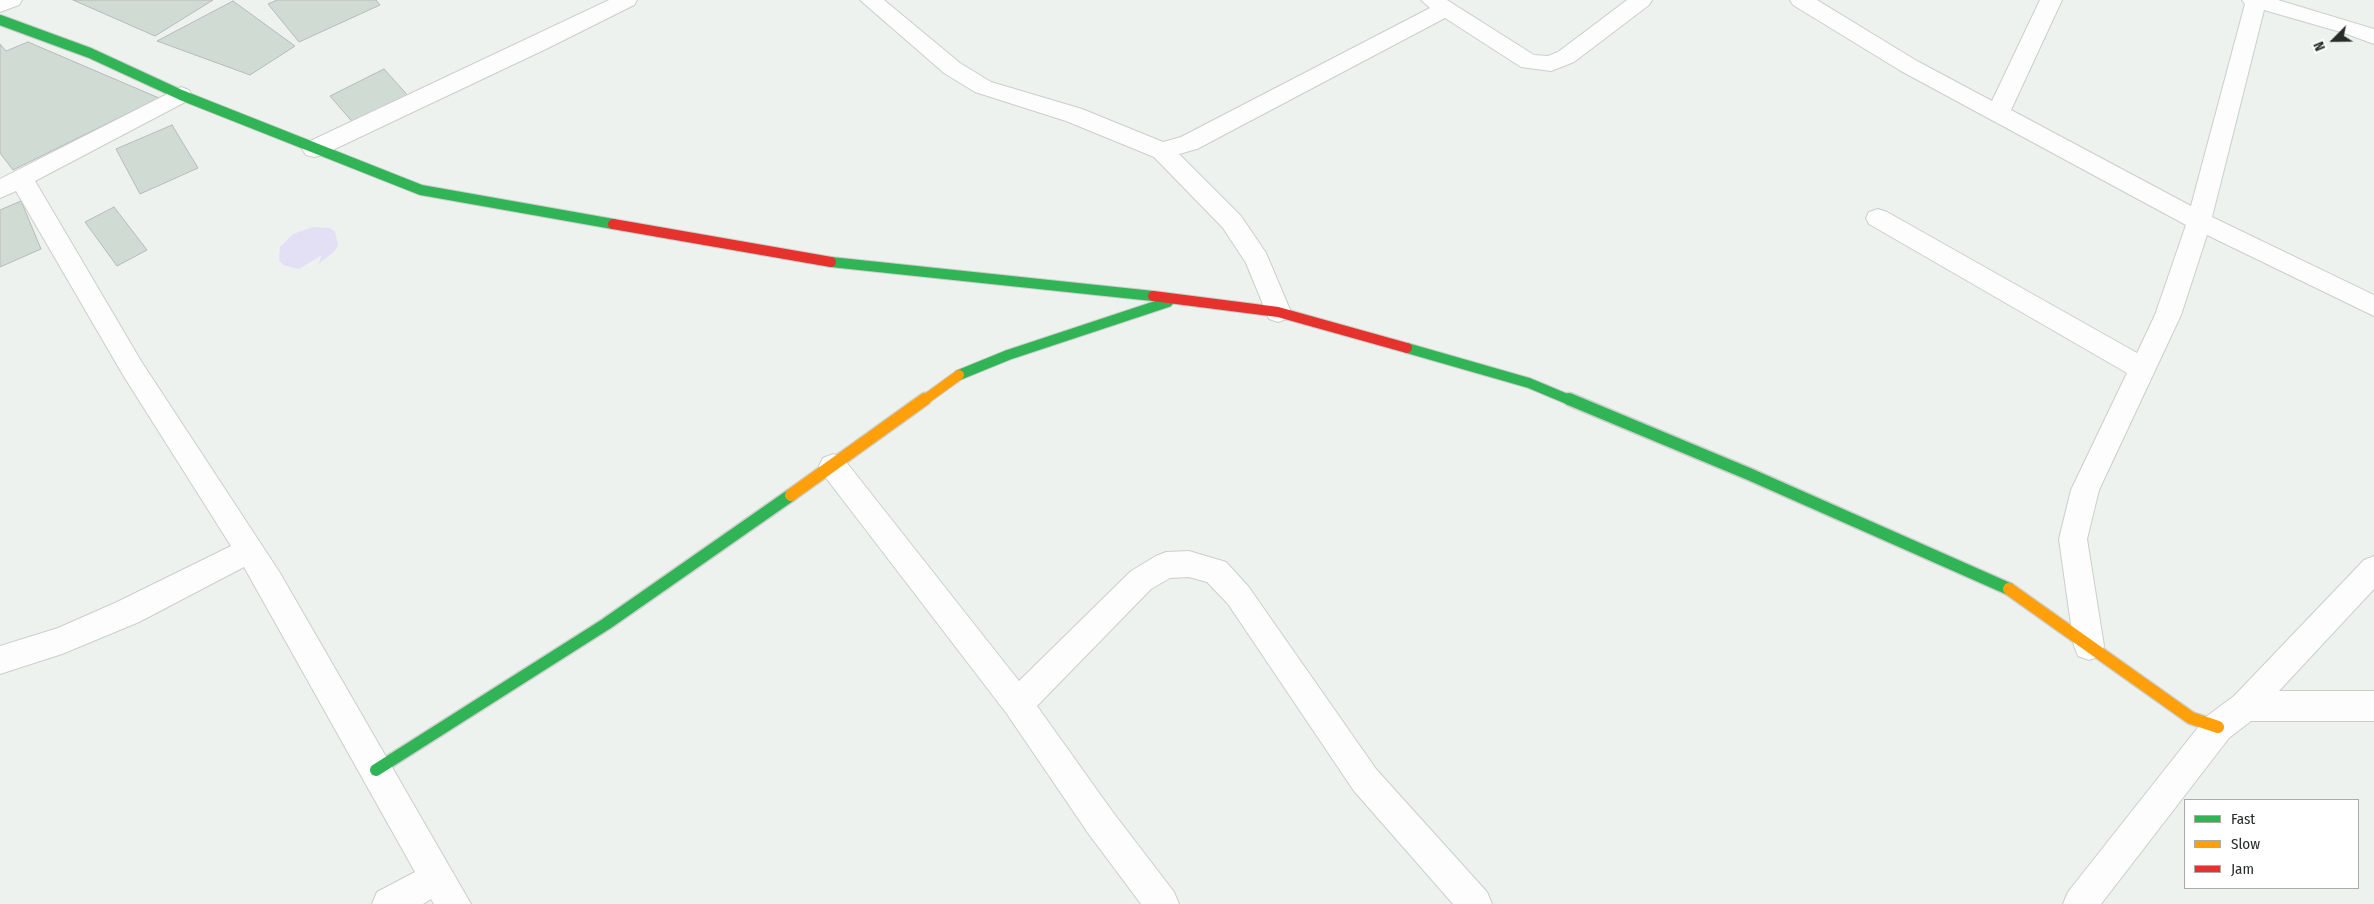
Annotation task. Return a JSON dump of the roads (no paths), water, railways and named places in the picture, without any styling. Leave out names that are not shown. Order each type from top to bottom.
[{"type":"street","points":[[0,5],[11,0]]},
{"type":"street","points":[[314,149],[540,43],[626,0]]},
{"type":"street","points":[[871,0],[952,68],[983,87],[1074,115],[1162,151],[1232,222],[1257,260],[1278,312]]},
{"type":"street","points":[[1162,151],[1189,143],[1439,5],[1529,62],[1551,64],[1566,57],[1641,0]]},
{"type":"street","points":[[1800,0],[1830,7],[1909,66],[2199,220],[2374,306]]},
{"type":"street","points":[[1998,113],[2051,0]]},
{"type":"street","points":[[2088,646],[2073,539],[2085,490],[2168,315],[2199,220],[2254,0],[2292,4],[2374,36]]},
{"type":"street","points":[[0,20],[90,53],[181,95],[421,190],[833,262],[1242,306],[1278,312],[1529,383],[1722,462],[2001,584],[2191,718],[2218,727]]},
{"type":"street","points":[[181,95],[11,184],[43,213],[132,368],[250,550],[445,891],[389,904]]},
{"type":"street","points":[[1878,218],[2143,369]]},
{"type":"street","points":[[376,770],[606,624],[833,466],[955,377],[1008,355],[1174,300]]},
{"type":"street","points":[[833,466],[1018,704],[1100,822],[1162,904]]},
{"type":"street","points":[[0,660],[62,640],[128,612],[250,550]]},
{"type":"street","points":[[1018,704],[1141,580],[1166,565],[1189,564],[1216,571],[1238,595],[1365,780],[1475,904]]},
{"type":"street","points":[[2080,904],[2218,727],[2245,706],[2374,569]]},
{"type":"street","points":[[2245,706],[2374,706]]}]
